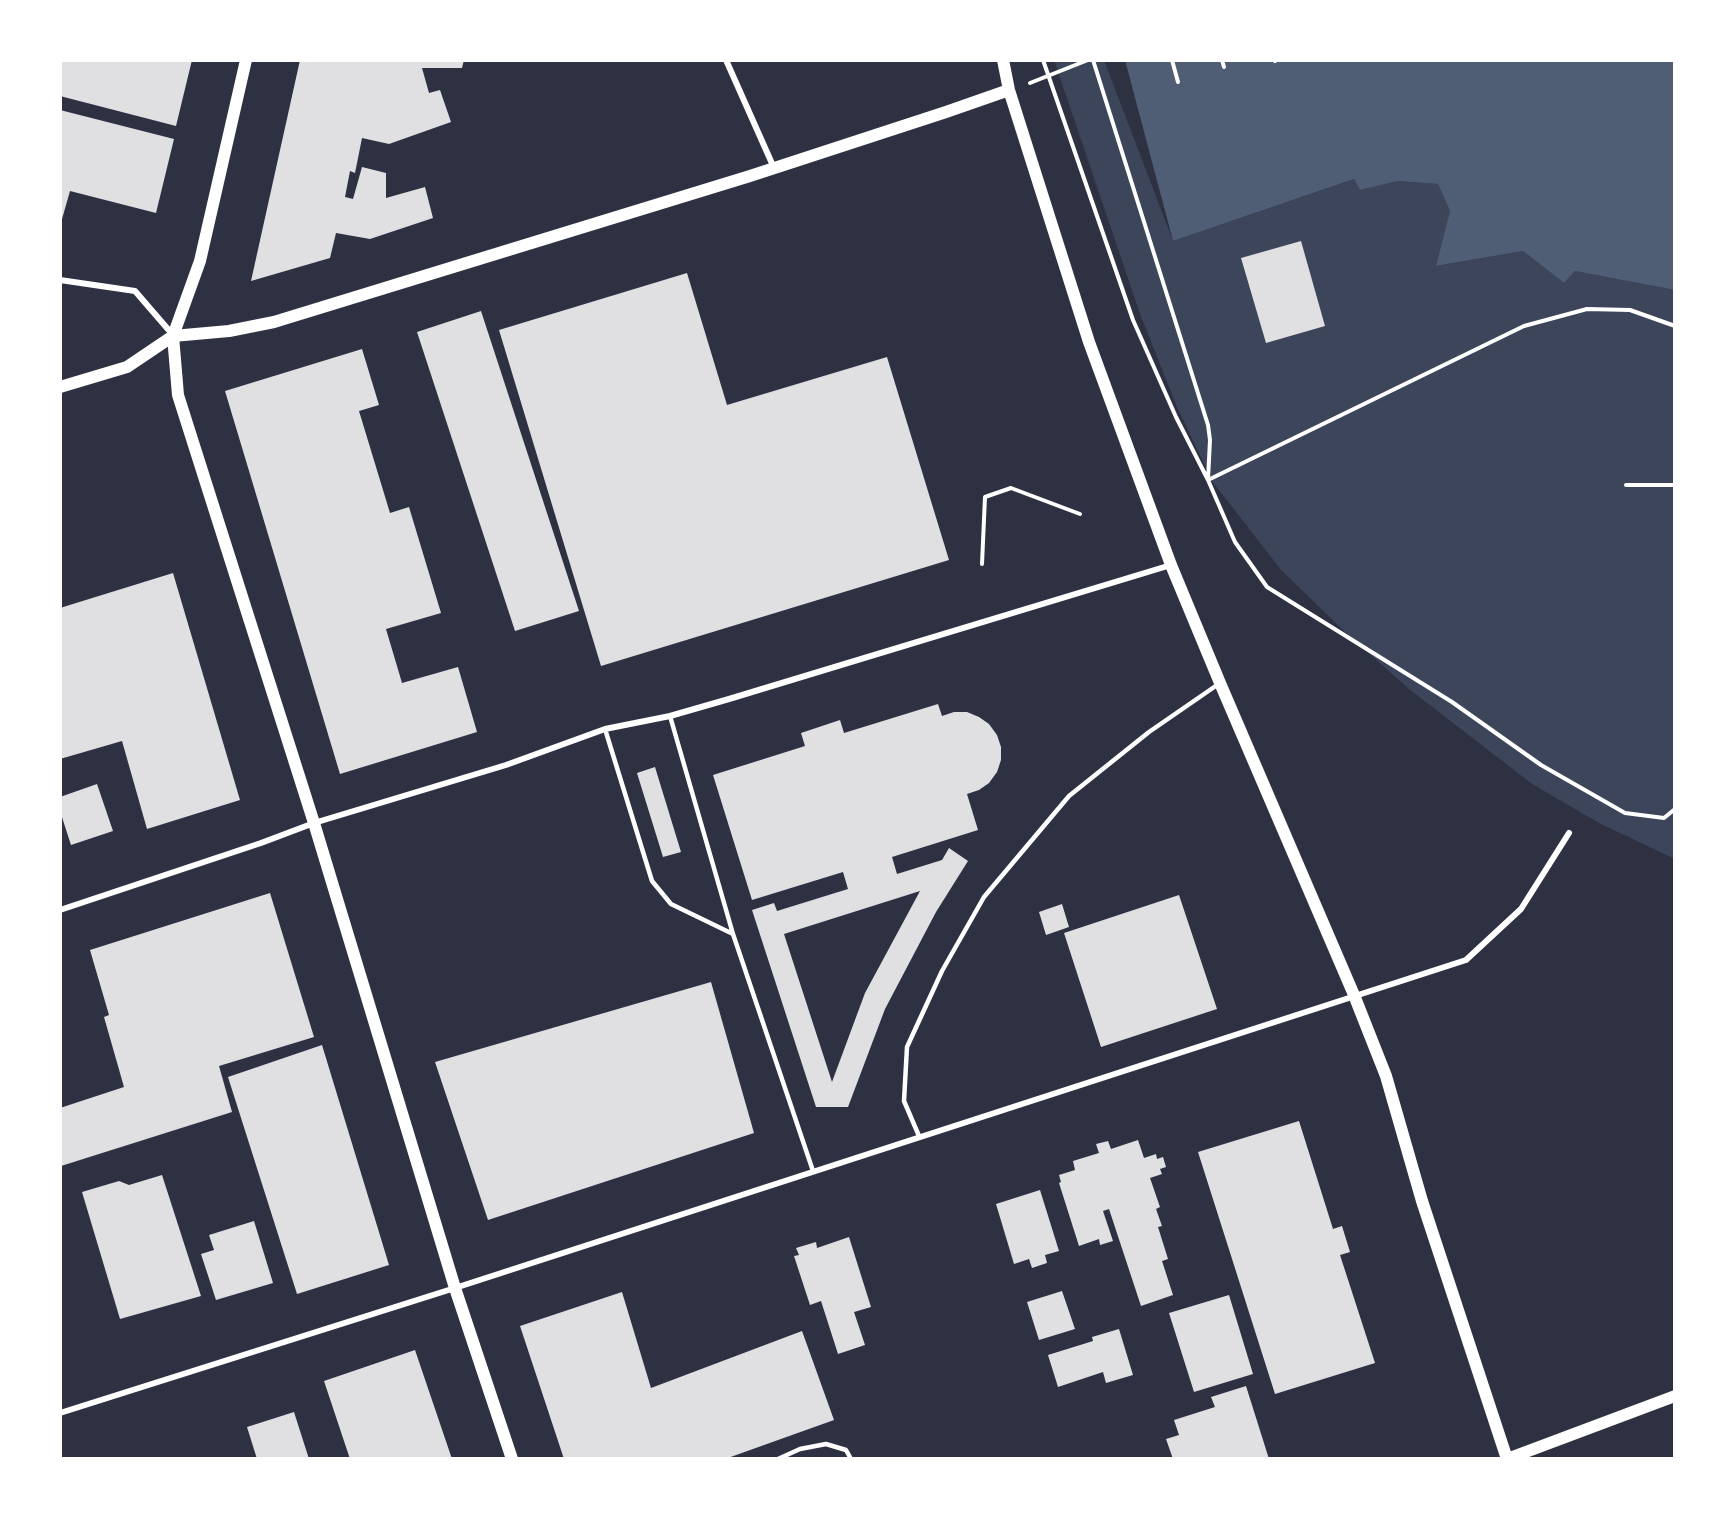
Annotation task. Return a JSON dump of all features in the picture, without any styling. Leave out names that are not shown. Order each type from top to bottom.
[{"type":"main road","points":[[246,60],[200,261],[173,336],[178,394],[314,823],[455,1288],[512,1459]]},
{"type":"main road","points":[[1003,60],[1009,90],[1089,342],[1172,565],[1386,1076],[1422,1201],[1507,1459],[1675,1396]]},
{"type":"main road","points":[[60,387],[127,367],[173,336],[229,331],[274,322],[774,168],[1009,90]]},
{"type":"street","points":[[726,60],[774,168]]},
{"type":"street","points":[[60,280],[135,291],[173,336]]},
{"type":"street","points":[[60,910],[314,823],[506,765],[605,729],[670,716],[1172,565]]},
{"type":"street","points":[[60,1413],[455,1288],[1466,960],[1521,909],[1569,833]]},
{"type":"lane","points":[[919,1136],[904,1101],[907,1047],[942,971],[984,897],[1069,796],[1149,732],[1220,683]]},
{"type":"lane","points":[[670,716],[733,934],[813,1171]]},
{"type":"lane","points":[[605,729],[652,881],[671,904],[733,934]]},
{"type":"lane","points":[[778,1459],[800,1449],[826,1444],[846,1450],[851,1459]]},
{"type":"path","points":[[1043,60],[1133,321],[1235,542],[1267,587],[1452,702],[1541,765],[1625,813],[1664,818],[1675,809]]},
{"type":"path","points":[[1009,90],[1088,60]]},
{"type":"path","points":[[1093,60],[1208,425],[1210,440],[1208,480]]},
{"type":"path","points":[[1172,60],[1178,82]]},
{"type":"path","points":[[1222,60],[1224,67]]},
{"type":"path","points":[[1208,480],[1524,326],[1587,309],[1630,310],[1675,326]]},
{"type":"path","points":[[1626,485],[1675,485]]},
{"type":"path","points":[[982,564],[985,497],[1011,488],[1080,514]]},
{"type":"shaded area","points":[[1054,60],[1104,60],[1173,241],[1354,179],[1360,190],[1398,181],[1438,184],[1450,211],[1437,266],[1523,251],[1564,283],[1575,271],[1675,290],[1675,859],[1601,824],[1532,784],[1409,689],[1345,632],[1281,570],[1212,481],[1177,407],[1140,314]]},
{"type":"shaded area","points":[[1125,60],[1675,60],[1675,290],[1575,271],[1564,283],[1523,251],[1436,266],[1450,211],[1438,184],[1398,181],[1360,190],[1354,179],[1173,241]]},
{"type":"building","points":[[60,60],[192,60],[176,126],[60,96]]},
{"type":"building","points":[[300,60],[464,60],[462,68],[422,68],[429,93],[440,90],[451,122],[389,144],[362,138],[355,173],[350,171],[345,197],[353,199],[362,167],[386,173],[386,198],[425,187],[433,218],[370,239],[336,233],[330,258],[251,281]]},
{"type":"building","points":[[60,110],[174,139],[156,213],[70,191],[60,226]]},
{"type":"building","points":[[1301,241],[1325,326],[1266,343],[1241,258]]},
{"type":"building","points":[[687,273],[727,405],[887,357],[949,560],[601,666],[499,330]]},
{"type":"building","points":[[481,311],[579,611],[515,631],[417,332]]},
{"type":"building","points":[[362,349],[379,405],[359,411],[390,513],[409,507],[441,613],[386,629],[402,683],[458,667],[477,732],[340,774],[225,391]]},
{"type":"building","points":[[173,573],[240,800],[147,829],[122,741],[60,759],[60,608]]},
{"type":"building","points":[[938,704],[942,716],[954,712],[967,712],[989,724],[997,735],[1001,747],[1001,760],[997,772],[989,783],[967,794],[978,830],[892,857],[897,874],[942,860],[949,848],[968,861],[936,912],[885,1009],[848,1107],[816,1107],[752,910],[774,903],[777,911],[848,889],[843,872],[752,900],[713,775],[805,746],[801,733],[840,720],[844,733]],"holes":[[[920,891],[865,993],[832,1082],[784,934]]]},
{"type":"building","points":[[655,767],[681,852],[663,857],[637,773]]},
{"type":"building","points":[[97,784],[113,831],[71,845],[60,811],[60,797]]},
{"type":"building","points":[[270,893],[314,1037],[219,1066],[232,1112],[61,1166],[60,1108],[124,1087],[104,1017],[109,1015],[90,950]]},
{"type":"building","points":[[1179,895],[1217,1009],[1101,1047],[1064,933]]},
{"type":"building","points":[[1062,904],[1069,927],[1046,935],[1039,912]]},
{"type":"building","points":[[711,982],[754,1133],[488,1220],[435,1062]]},
{"type":"building","points":[[322,1045],[389,1265],[297,1294],[228,1077]]},
{"type":"building","points":[[1299,1121],[1333,1229],[1342,1226],[1350,1252],[1340,1255],[1375,1363],[1275,1394],[1198,1152]]},
{"type":"building","points":[[1138,1140],[1144,1158],[1156,1154],[1157,1159],[1163,1157],[1166,1167],[1160,1169],[1162,1174],[1150,1178],[1160,1207],[1156,1209],[1162,1226],[1158,1227],[1168,1259],[1162,1261],[1173,1295],[1141,1306],[1109,1209],[1103,1211],[1113,1241],[1100,1245],[1099,1239],[1079,1246],[1059,1183],[1061,1182],[1059,1175],[1075,1170],[1073,1161],[1099,1153],[1096,1144],[1108,1141],[1111,1149]]},
{"type":"building","points":[[162,1175],[201,1296],[120,1319],[82,1192],[119,1181],[129,1185]]},
{"type":"building","points":[[1040,1190],[1059,1251],[1045,1255],[1047,1263],[1032,1268],[1029,1259],[1014,1264],[996,1204]]},
{"type":"building","points":[[254,1221],[273,1283],[216,1300],[201,1254],[214,1250],[209,1235]]},
{"type":"building","points":[[849,1237],[871,1307],[854,1312],[865,1345],[838,1354],[821,1301],[810,1305],[794,1256],[799,1255],[796,1248],[816,1242],[817,1248]]},
{"type":"building","points":[[1062,1291],[1075,1329],[1039,1340],[1027,1302]]},
{"type":"building","points":[[622,1292],[651,1388],[802,1331],[834,1420],[725,1459],[564,1459],[520,1326]]},
{"type":"building","points":[[1229,1295],[1253,1374],[1194,1392],[1169,1313]]},
{"type":"building","points":[[1119,1329],[1133,1375],[1106,1383],[1103,1372],[1058,1387],[1048,1355],[1093,1341],[1092,1337]]},
{"type":"building","points":[[415,1350],[452,1459],[350,1459],[324,1381]]},
{"type":"building","points":[[1246,1386],[1269,1459],[1173,1459],[1166,1439],[1179,1435],[1174,1420],[1215,1407],[1211,1397]]},
{"type":"building","points":[[294,1412],[309,1459],[257,1459],[247,1427]]}]
